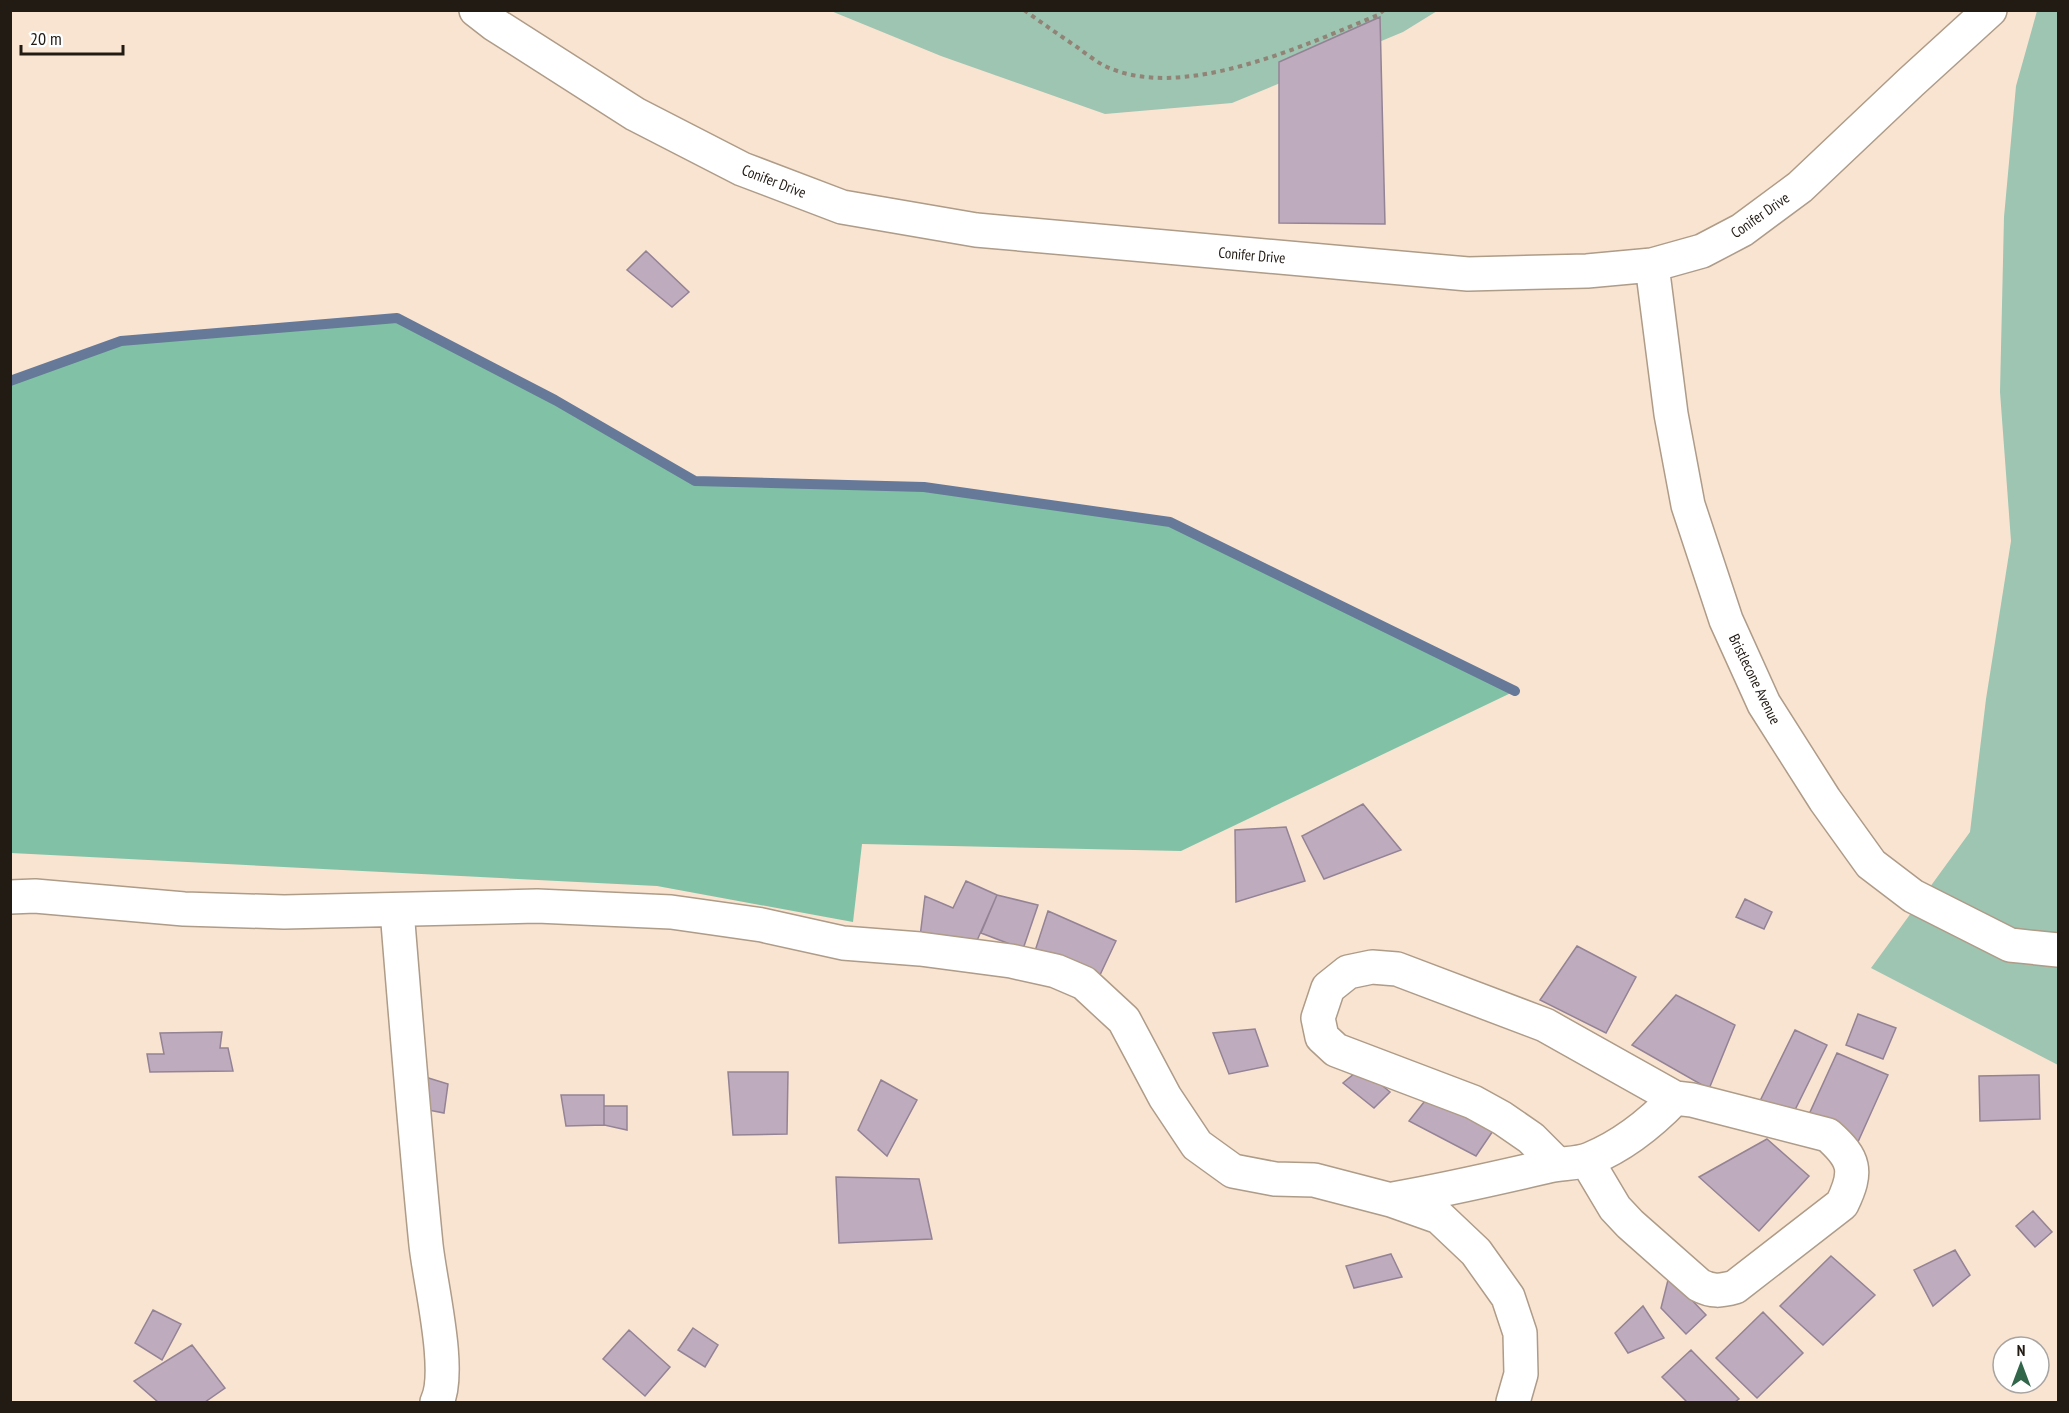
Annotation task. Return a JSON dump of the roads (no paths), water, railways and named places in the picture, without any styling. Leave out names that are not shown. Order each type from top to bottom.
[{"type":"street","name":"Conifer Drive","points":[[476,10],[494,24],[635,114],[742,169],[842,207],[976,230],[1468,274],[1587,271],[1652,265],[1701,251],[1742,230],[1792,193],[1990,10]]},
{"type":"street","name":"Bristlecone Avenue","points":[[1652,265],[1671,414],[1688,506],[1726,620],[1764,704],[1825,800],[1871,864],[1913,896],[2010,945],[2058,950]]},
{"type":"street","points":[[10,897],[34,896],[184,909],[284,912],[537,906],[671,912],[762,925],[843,944],[920,949],[1011,961],[1056,971],[1084,983],[1124,1020],[1165,1097],[1197,1145],[1233,1171],[1275,1179],[1314,1180],[1391,1200],[1439,1217],[1476,1252],[1508,1297],[1520,1333],[1521,1374],[1512,1402]]},
{"type":"street","points":[[397,910],[427,1247],[443,1360],[440,1397],[437,1402]]},
{"type":"street","points":[[1372,967],[1397,969],[1545,1026],[1675,1098],[1692,1100],[1828,1135],[1843,1148],[1852,1164],[1851,1186],[1842,1204],[1735,1287],[1709,1290],[1699,1285],[1630,1224],[1572,1162],[1473,1102],[1336,1050],[1322,1037],[1318,1018],[1328,988],[1348,972],[1372,967]]},
{"type":"street","points":[[1391,1200],[1572,1162],[1627,1139],[1658,1115],[1675,1098]]},
{"type":"waterway","points":[[10,381],[121,341],[397,318],[555,400],[695,481],[924,487],[1170,522],[1515,691]]}]
